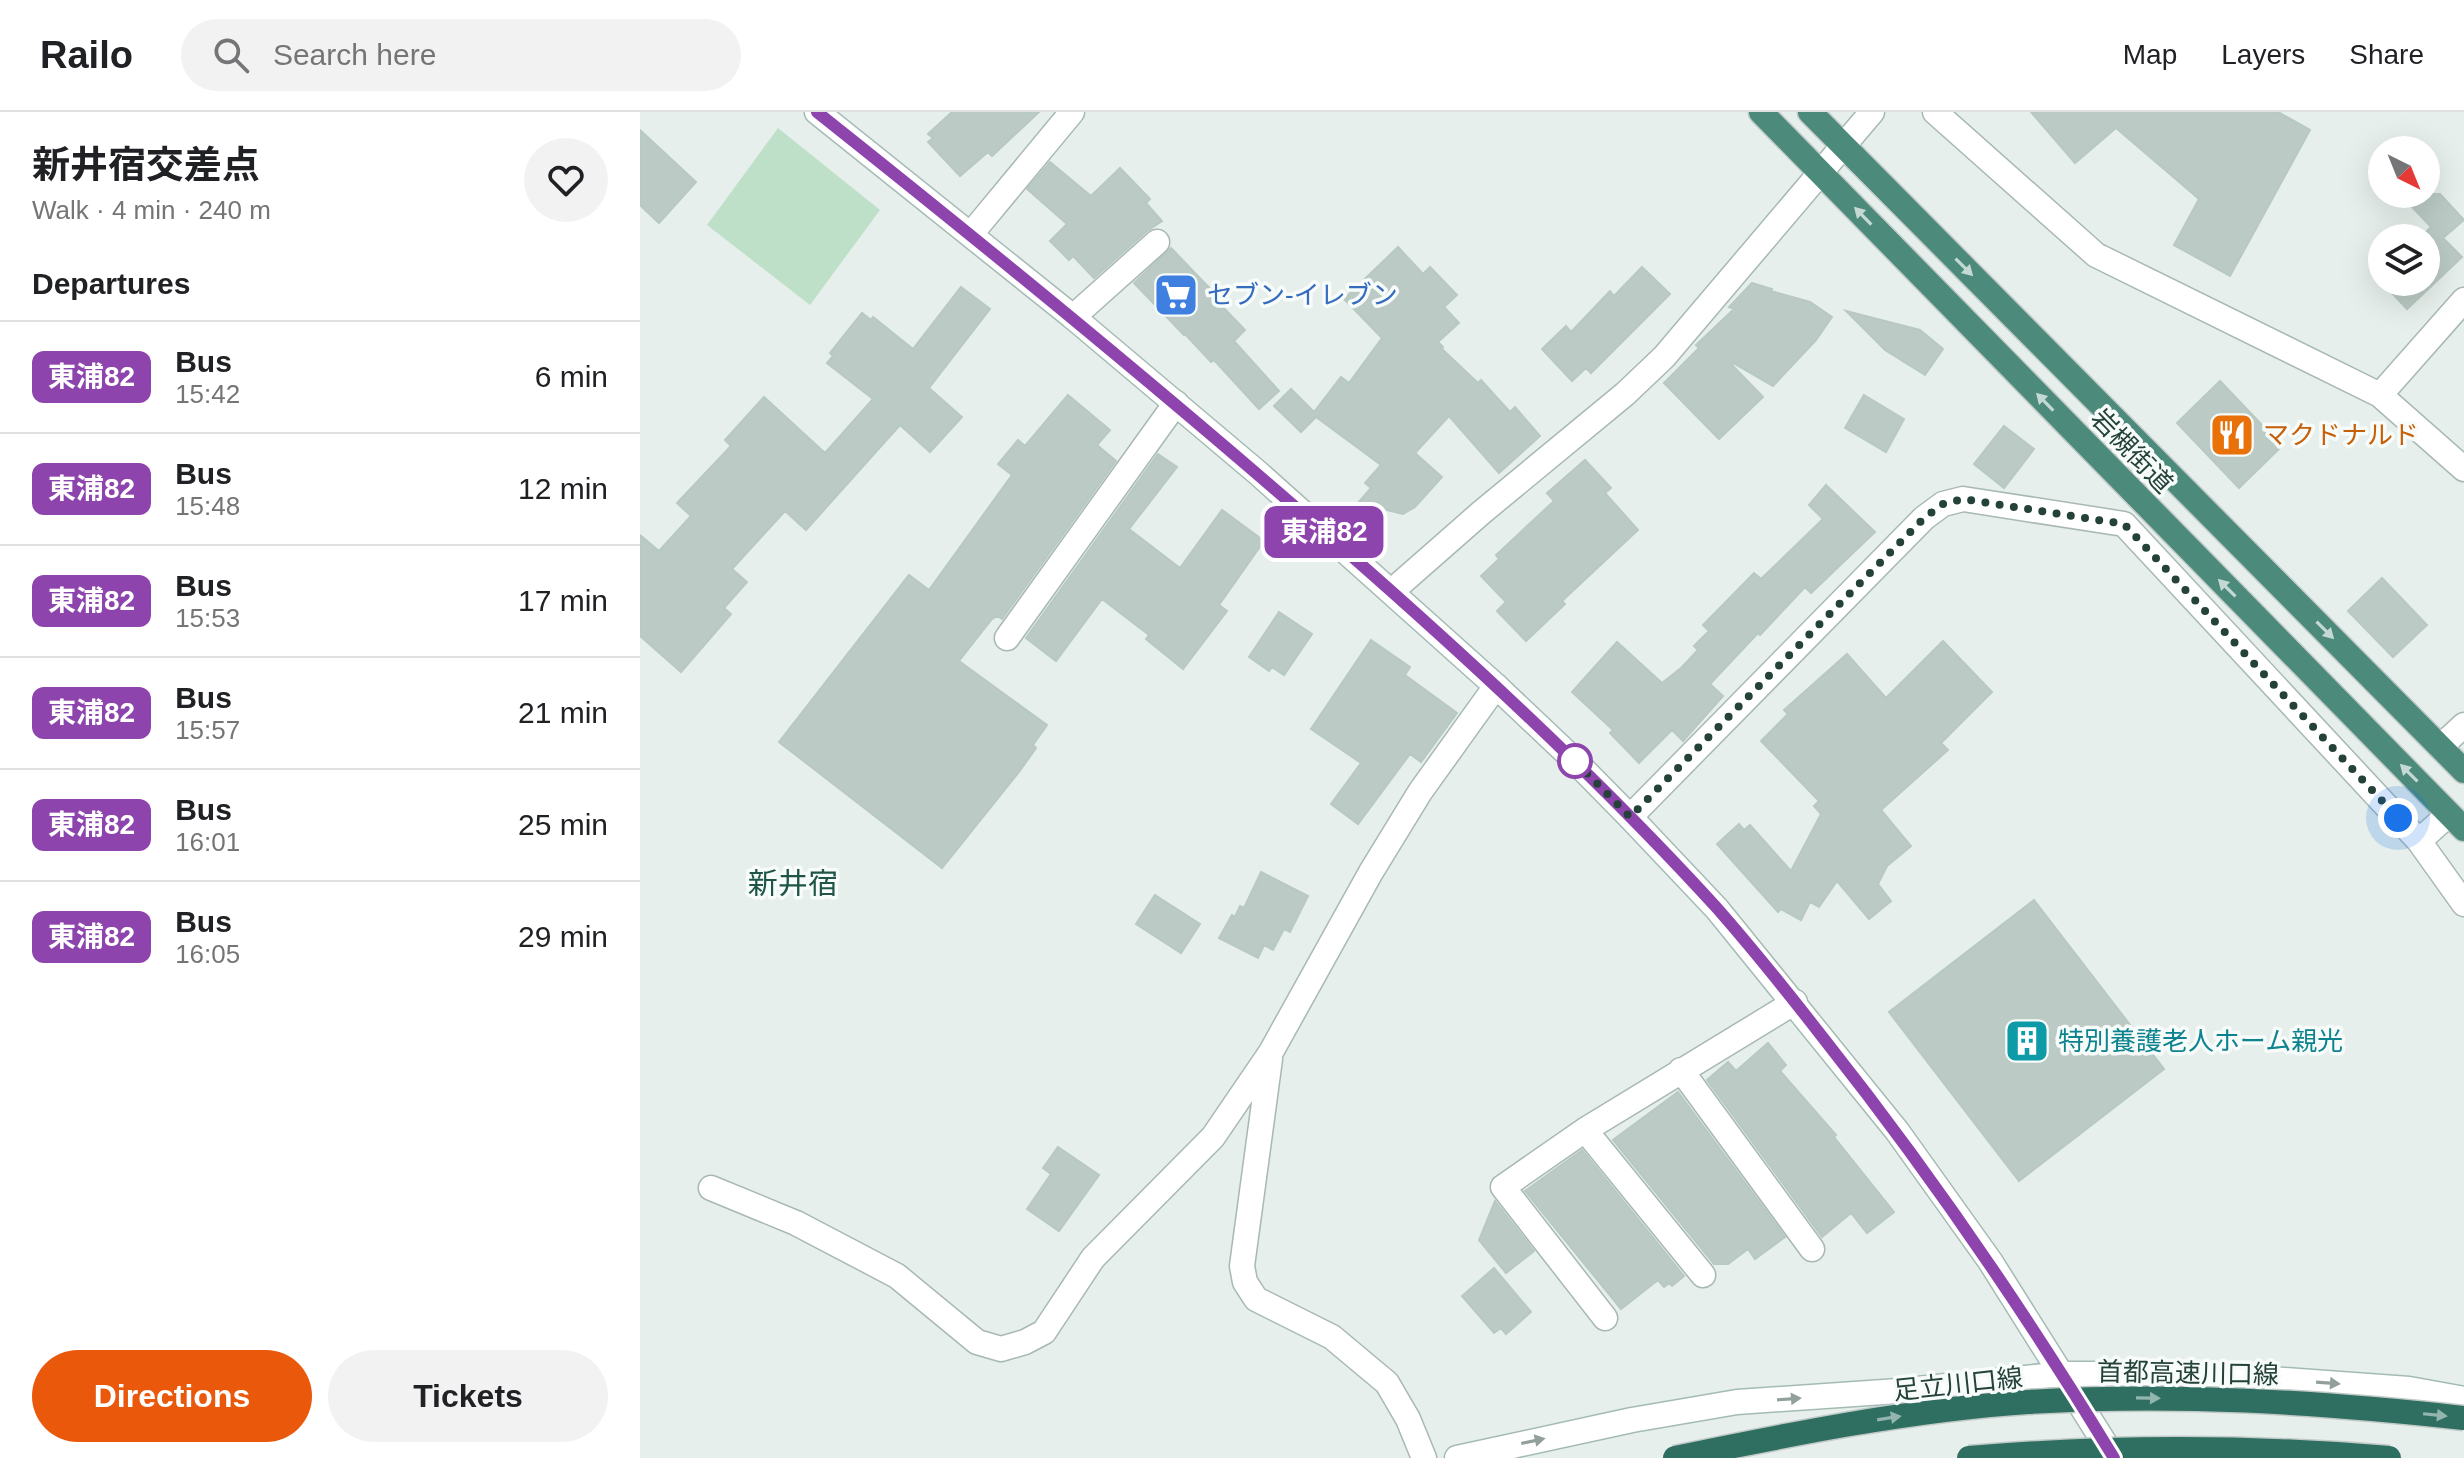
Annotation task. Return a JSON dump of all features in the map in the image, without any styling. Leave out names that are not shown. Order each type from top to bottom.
[{"type":"highway","name":"岩槻街道","points":[[1761,112],[2456,821]]},
{"type":"highway","name":"岩槻街道","points":[[1810,112],[2464,771]]},
{"type":"highway","name":"首都高速川口線","points":[[1675,1458],[1789,1434],[1907,1415],[2025,1402],[2121,1398],[2223,1400],[2344,1405],[2464,1418]]},
{"type":"highway","points":[[1969,1458],[2155,1448],[2260,1449],[2389,1458]]},
{"type":"street","points":[[817,112],[1176,403],[1392,591],[1571,757],[1630,817],[1717,909],[1897,1131],[1990,1261],[2114,1458]]},
{"type":"street","points":[[971,234],[1072,112]]},
{"type":"street","points":[[1392,591],[1625,394],[1664,357],[1872,112]]},
{"type":"street","points":[[1935,112],[2096,255],[2380,395],[2464,469]]},
{"type":"street","points":[[1073,317],[1157,242]]},
{"type":"street","points":[[2380,395],[2464,300]]},
{"type":"street","points":[[1007,638],[1176,403]]},
{"type":"street","points":[[1630,817],[1924,518],[1943,504],[1963,499],[2124,524],[2419,841],[2464,904]]},
{"type":"street","points":[[2124,524],[2144,504]]},
{"type":"street","points":[[711,1188],[796,1223],[897,1276],[977,1342],[1001,1349],[1044,1332],[1093,1258],[1213,1137],[1271,1052],[1371,872],[1420,792],[1496,686]]},
{"type":"street","points":[[2440,747],[2464,725]]},
{"type":"street","points":[[2419,841],[2456,821]]},
{"type":"street","points":[[1605,1318],[1503,1187],[1585,1130],[1795,1002]]},
{"type":"street","points":[[1271,1052],[1242,1266],[1245,1282],[1256,1299],[1332,1337],[1387,1383],[1408,1419],[1424,1458]]},
{"type":"street","points":[[1681,1070],[1812,1249]]},
{"type":"street","points":[[1585,1130],[1703,1275]]},
{"type":"street","name":"足立川口線","points":[[1457,1458],[1632,1420],[1737,1402],[1898,1391],[2063,1374],[2201,1374],[2409,1389],[2464,1399]]},
{"type":"green space","points":[[778,128],[880,210],[810,305],[707,225]]},
{"type":"building","points":[[952,112],[1039,112],[992,156],[988,152],[960,176],[928,142],[933,138],[928,134]]},
{"type":"building","points":[[2031,112],[2278,112],[2310,130],[2230,276],[2174,245],[2199,199],[2116,128],[2075,163]]},
{"type":"building","points":[[640,130],[696,182],[659,223],[640,205]]},
{"type":"building","points":[[1050,162],[1091,196],[1120,168],[1150,199],[1146,203],[1162,221],[1094,278],[1073,256],[1069,260],[1050,241],[1067,224],[1027,189]]},
{"type":"building","points":[[2440,194],[2464,220],[2443,238],[2462,257],[2440,278],[2440,224],[2428,224],[2413,208],[2440,208]]},
{"type":"building","points":[[1398,247],[1423,274],[1430,267],[1457,295],[1444,307],[1459,323],[1438,342],[1442,349],[1478,383],[1481,380],[1510,412],[1515,407],[1540,436],[1499,473],[1449,416],[1415,453],[1442,477],[1415,507],[1403,514],[1358,503],[1371,488],[1365,483],[1381,465],[1316,417],[1301,432],[1274,406],[1291,389],[1314,412],[1341,377],[1349,383],[1382,338],[1344,299]]},
{"type":"building","points":[[1171,248],[1245,330],[1234,341],[1279,391],[1259,409],[1214,360],[1211,362],[1134,283]]},
{"type":"building","points":[[1642,267],[1670,294],[1591,373],[1586,368],[1572,381],[1542,349],[1566,326],[1571,332],[1610,291],[1614,296]]},
{"type":"building","points":[[1752,283],[1810,302],[1832,317],[1816,340],[1773,386],[1733,363],[1763,397],[1719,439],[1664,383],[1699,348],[1696,345],[1734,309],[1729,307]]},
{"type":"building","points":[[961,287],[990,309],[929,388],[962,417],[930,452],[900,425],[806,530],[785,511],[732,569],[747,582],[724,608],[731,614],[681,672],[640,636],[640,535],[659,551],[691,516],[677,503],[731,446],[725,440],[764,397],[825,453],[873,399],[827,363],[833,356],[830,353],[862,313],[871,320],[873,317],[913,349]]},
{"type":"building","points":[[2395,296],[2421,296],[2407,309]]},
{"type":"building","points":[[1846,311],[1920,330],[1943,349],[1925,375],[1885,350]]},
{"type":"building","points":[[2220,381],[2282,446],[2239,488],[2177,423]]},
{"type":"building","points":[[1068,395],[1110,430],[1097,445],[1116,461],[1002,619],[997,616],[992,619],[959,661],[1047,725],[1019,772],[942,868],[779,742],[909,575],[929,590],[1012,475],[998,464],[1018,440],[1025,446]]},
{"type":"building","points":[[1864,395],[1904,419],[1886,452],[1845,428]]},
{"type":"building","points":[[2004,426],[2034,449],[2004,488],[1974,464]]},
{"type":"building","points":[[1158,454],[1177,467],[1129,529],[1180,568],[1222,510],[1264,541],[1219,605],[1227,611],[1183,669],[1146,639],[1149,635],[1102,599],[1056,661],[1026,638]]},
{"type":"building","points":[[1585,460],[1611,488],[1605,493],[1638,530],[1562,601],[1565,604],[1526,641],[1497,611],[1506,602],[1481,576],[1499,559],[1496,555],[1554,501],[1547,493]]},
{"type":"building","points":[[1826,485],[1875,532],[1811,593],[1805,587],[1710,684],[1723,696],[1683,741],[1672,730],[1639,763],[1610,733],[1613,730],[1572,692],[1617,642],[1662,683],[1681,668],[1698,650],[1694,646],[1709,631],[1703,625],[1754,573],[1761,579],[1823,519],[1809,505]]},
{"type":"building","points":[[2382,578],[2427,625],[2393,657],[2348,611]]},
{"type":"building","points":[[1279,612],[1312,634],[1284,675],[1272,667],[1269,671],[1249,657]]},
{"type":"building","points":[[1371,640],[1410,667],[1405,675],[1457,713],[1421,762],[1410,754],[1358,824],[1331,804],[1361,763],[1311,729]]},
{"type":"building","points":[[1943,641],[1992,692],[1941,743],[1948,750],[1881,810],[1911,846],[1887,866],[1878,884],[1891,901],[1869,919],[1837,881],[1819,907],[1810,902],[1801,920],[1781,909],[1778,912],[1717,844],[1739,824],[1744,830],[1750,825],[1791,871],[1821,814],[1814,806],[1819,801],[1761,741],[1788,714],[1784,710],[1847,654],[1886,698]]},
{"type":"building","points":[[1261,872],[1308,896],[1290,932],[1284,929],[1273,950],[1264,945],[1258,958],[1219,938],[1232,915],[1235,917],[1240,906],[1244,908]]},
{"type":"building","points":[[1155,895],[1200,924],[1181,953],[1136,924]]},
{"type":"building","name":"特別養護老人ホーム親光","points":[[2034,900],[2164,1069],[2019,1181],[1889,1012]]},
{"type":"building","points":[[1768,1043],[1786,1065],[1780,1071],[1836,1135],[1834,1137],[1894,1212],[1867,1233],[1851,1213],[1822,1237],[1707,1080],[1728,1062],[1736,1071]]},
{"type":"building","points":[[1678,1092],[1785,1237],[1755,1259],[1748,1249],[1728,1264],[1714,1264],[1613,1140]]},
{"type":"building","points":[[1058,1147],[1099,1175],[1059,1231],[1027,1209],[1051,1174],[1043,1168]]},
{"type":"building","points":[[1582,1150],[1684,1276],[1672,1286],[1669,1283],[1664,1287],[1658,1280],[1621,1309],[1525,1191]]},
{"type":"building","points":[[1495,1201],[1534,1251],[1506,1273],[1479,1240]]},
{"type":"building","points":[[1494,1268],[1531,1312],[1506,1334],[1501,1328],[1494,1333],[1462,1296]]},
{"type":"bus line","name":"東浦82","points":[[817,112],[1073,317],[1258,473],[1496,686],[1630,817],[1717,909],[1897,1131],[1990,1261],[2114,1458]]},
{"type":"place","name":"セブン-イレブン","points":[[1176,295]]},
{"type":"place","name":"マクドナルド","points":[[2232,435]]},
{"type":"place","name":"特別養護老人ホーム親光","points":[[2027,1041]]},
{"type":"district","name":"新井宿","points":[[793,884]]},
{"type":"route","points":[[1575,761],[1571,757],[1630,817],[1924,518],[1943,504],[1963,499],[2124,524],[2398,818]]}]
